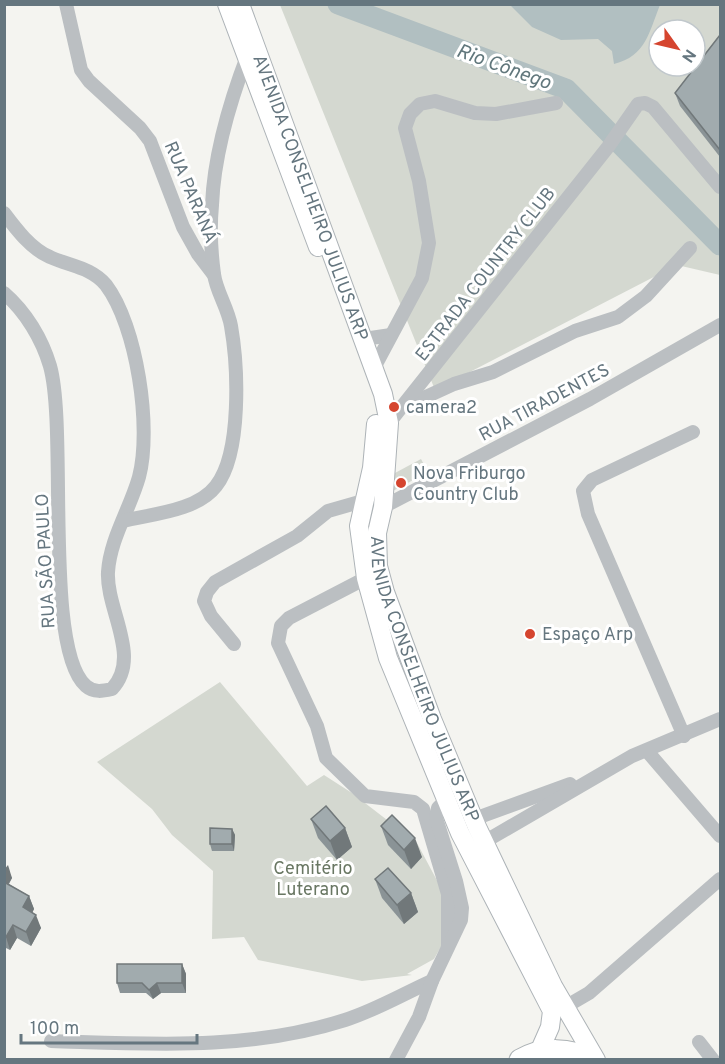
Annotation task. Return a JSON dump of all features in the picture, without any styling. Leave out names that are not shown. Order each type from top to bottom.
[{"type":"main road","name":"AVENIDA CONSELHEIRO JULIUS ARP","points":[[227,4],[251,48],[375,366],[389,423],[383,507],[377,533],[378,567],[385,592],[432,719],[484,842],[594,1059]]},
{"type":"main road","name":"AVENIDA CONSELHEIRO JULIUS ARP","points":[[240,4],[251,48],[369,385],[377,426],[372,468],[359,526],[366,578],[388,658],[445,801],[552,1011],[550,1027],[530,1056]]},
{"type":"main road","points":[[530,1056],[569,1051],[594,1059]]},
{"type":"street","name":"RUA PARANÁ","points":[[66,4],[81,70],[88,81],[141,128],[150,141],[183,227],[198,254],[214,275]]},
{"type":"street","points":[[123,521],[192,503],[206,496],[221,479],[235,432],[235,362],[231,324],[214,275],[212,205],[219,150],[251,48]]},
{"type":"street","points":[[375,366],[422,278],[429,243],[419,181],[405,128],[410,114],[420,104],[435,101],[475,113],[496,114],[556,104]]},
{"type":"street","name":"ESTRADA COUNTRY CLUB","points":[[389,423],[404,407],[517,260],[608,147],[638,104],[645,103],[653,107],[720,187]]},
{"type":"street","points":[[4,213],[23,236],[42,252],[50,257],[73,263],[105,284],[118,306],[140,372],[140,398],[144,422],[144,449],[139,477],[123,521]]},
{"type":"street","points":[[404,407],[454,384],[492,372],[576,331],[618,317],[646,296],[690,248]]},
{"type":"street","name":"RUA SÃO PAULO","points":[[4,293],[29,321],[40,340],[51,368],[56,409],[58,540],[64,613],[75,669],[86,686],[100,692],[112,689],[119,682],[125,660],[111,604],[108,574],[110,554],[123,521]]},
{"type":"street","name":"RUA TIRADENTES","points":[[383,507],[590,399],[720,325]]},
{"type":"street","points":[[364,339],[391,334]]},
{"type":"street","points":[[684,736],[588,514],[583,491],[592,480],[693,432]]},
{"type":"street","points":[[234,645],[211,616],[204,601],[207,592],[215,582],[297,537],[328,511],[363,501]]},
{"type":"street","points":[[366,578],[289,618],[281,626],[278,644],[317,726],[326,758],[365,796],[414,802],[423,809],[448,894],[448,946]]},
{"type":"street","points":[[484,842],[600,773],[720,719]]},
{"type":"street","points":[[647,750],[720,836]]},
{"type":"street","points":[[474,819],[600,773]]},
{"type":"street","points":[[396,1059],[424,1007],[432,981],[461,920],[462,908],[436,818],[438,808],[445,801]]},
{"type":"street","points":[[566,1007],[589,993],[720,879]]},
{"type":"street","points":[[51,1041],[199,1045],[256,1041],[345,1020],[432,981]]},
{"type":"street","points":[[699,1042],[712,1059]]},
{"type":"green space","points":[[280,5],[720,5],[720,275],[677,265],[435,390]]},
{"type":"green space","name":"Nova Friburgo Country Club","points":[[421,459],[428,472],[391,492],[395,473]]},
{"type":"green space","name":"Cemitério Luterano","points":[[220,682],[307,786],[324,775],[352,793],[417,843],[441,888],[448,934],[434,959],[407,974],[412,975],[362,981],[258,960],[244,937],[212,939],[213,871],[172,835],[152,809],[97,762]]},
{"type":"shaded area","points":[[510,5],[660,5],[655,18],[647,18],[647,38],[640,49],[625,60],[614,64],[612,51],[598,39],[561,40],[532,27]]},
{"type":"building","points":[[720,35],[720,150],[675,93],[687,78],[707,78],[707,52]]},
{"type":"building","points":[[326,806],[345,828],[330,841],[311,819]]},
{"type":"building","points":[[392,815],[415,838],[404,850],[381,826]]},
{"type":"building","points":[[210,828],[232,829],[232,844],[210,844]]},
{"type":"building","points":[[388,868],[411,893],[397,905],[375,879]]},
{"type":"building","points":[[4,882],[29,896],[23,907],[36,915],[26,932],[13,925],[6,937],[4,936]]},
{"type":"building","points":[[117,964],[182,964],[182,983],[157,983],[149,990],[142,983],[117,983]]},
{"type":"waterway","name":"Rio Cônego","points":[[338,4],[566,89],[720,245]]},
{"type":"place","name":"camera2","points":[[394,407]]},
{"type":"place","name":"Nova Friburgo Country Club","points":[[401,483]]},
{"type":"place","name":"Espaço Arp","points":[[530,634]]}]
